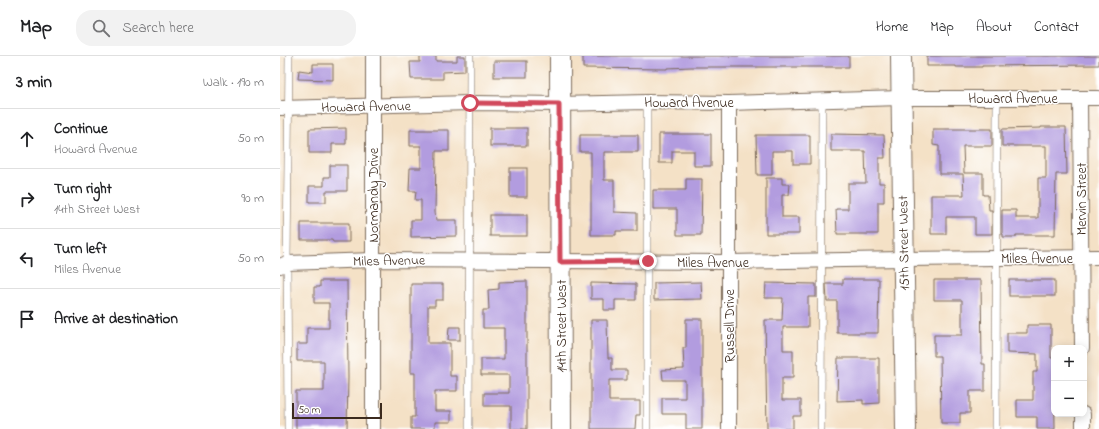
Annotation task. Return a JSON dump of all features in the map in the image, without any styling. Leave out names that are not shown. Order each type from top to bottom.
[{"type":"street","name":"Normandy Drive","points":[[373,56],[373,429]]},
{"type":"street","name":"14th Street West","points":[[560,56],[561,429]]},
{"type":"street","name":"15th Street West","points":[[901,56],[906,429]]},
{"type":"street","name":"Howard Avenue","points":[[284,108],[373,107],[470,103],[729,103],[902,98],[1099,98]]},
{"type":"street","name":"Mervin Street","points":[[1080,98],[1082,345]]},
{"type":"street","name":"Russell Drive","points":[[729,103],[729,429]]},
{"type":"street","name":"Miles Avenue","points":[[284,264],[373,260],[729,262],[1099,257]]},
{"type":"street","points":[[1083,417],[1083,429]]},
{"type":"lane","points":[[288,429],[284,264],[284,108],[289,56]]},
{"type":"lane","points":[[469,429],[470,56]]},
{"type":"lane","points":[[996,429],[997,98]]},
{"type":"lane","points":[[821,429],[822,100]]},
{"type":"lane","points":[[647,102],[647,429]]},
{"type":"building","points":[[420,56],[436,56],[436,61],[457,61],[457,56],[465,56],[465,71],[443,72],[443,79],[411,79],[410,62],[420,62]]},
{"type":"building","points":[[583,56],[849,56],[849,67],[691,67],[667,69],[583,68]]},
{"type":"building","points":[[927,56],[1099,56],[1099,65],[982,67],[927,66]]},
{"type":"building","points":[[494,61],[527,61],[527,77],[494,77]]},
{"type":"building","points":[[313,64],[333,64],[333,80],[298,79],[299,70],[313,72]]},
{"type":"building","points":[[1066,127],[1067,174],[1056,174],[1055,235],[1016,235],[1016,237],[1003,237],[1002,210],[1016,210],[1016,218],[1038,218],[1038,178],[1046,178],[1046,146],[1002,146],[1002,129]]},
{"type":"building","points":[[346,128],[346,144],[332,144],[332,153],[309,153],[309,129]]},
{"type":"building","points":[[490,128],[527,128],[527,146],[490,146]]},
{"type":"building","points":[[933,129],[992,129],[992,146],[963,146],[964,173],[983,173],[983,195],[988,195],[989,210],[992,210],[992,234],[975,234],[975,217],[946,217],[946,234],[931,234],[931,195],[964,195],[963,174],[939,174],[939,146],[933,145]]},
{"type":"building","points":[[410,130],[449,130],[449,151],[436,151],[435,212],[436,220],[457,220],[457,236],[411,237],[411,220],[421,220],[421,200],[415,200],[416,191],[409,191],[410,168],[421,168],[421,146],[410,146]]},
{"type":"building","points":[[659,134],[711,134],[711,166],[694,166],[694,151],[672,151],[672,163],[659,163]]},
{"type":"building","points":[[831,134],[884,135],[885,158],[879,158],[879,183],[884,183],[884,202],[878,202],[878,234],[837,234],[836,209],[848,209],[848,183],[866,183],[865,151],[831,151]]},
{"type":"building","points":[[580,135],[638,135],[638,152],[604,152],[604,180],[614,180],[614,212],[637,213],[637,231],[616,231],[616,235],[591,235],[591,152],[580,152]]},
{"type":"building","points":[[756,135],[810,135],[810,164],[793,164],[793,151],[772,151],[772,175],[757,175]]},
{"type":"building","points":[[330,165],[347,165],[347,191],[326,191],[326,202],[309,202],[309,186],[324,186],[324,177],[330,177]]},
{"type":"building","points":[[510,168],[527,168],[527,197],[510,197]]},
{"type":"building","points":[[766,178],[782,178],[782,184],[790,184],[789,195],[782,195],[782,217],[799,217],[799,234],[766,234]]},
{"type":"building","points":[[686,179],[702,179],[701,235],[677,235],[677,209],[653,209],[653,190],[686,190]]},
{"type":"building","points":[[490,215],[527,215],[527,236],[490,236]]},
{"type":"building","points":[[301,223],[349,223],[349,242],[333,242],[332,240],[301,240]]},
{"type":"building","points":[[843,279],[879,279],[878,333],[837,333],[837,301],[827,301],[826,284],[843,284]]},
{"type":"building","points":[[934,280],[981,280],[982,364],[985,364],[985,391],[970,391],[970,413],[960,413],[960,423],[941,423],[940,356],[934,356],[934,335],[962,335],[962,300],[934,300]]},
{"type":"building","points":[[1009,280],[1055,280],[1055,296],[1009,296]]},
{"type":"building","points":[[320,281],[347,281],[347,429],[296,429],[296,391],[324,391],[324,361],[297,361],[297,344],[307,344],[307,328],[329,328],[329,303],[314,303],[314,287],[320,287]]},
{"type":"building","points":[[527,281],[527,429],[511,429],[511,406],[484,406],[484,393],[509,393],[509,375],[481,375],[481,359],[504,359],[504,328],[483,328],[483,310],[489,310],[488,290],[499,289],[499,282]]},
{"type":"building","points":[[701,282],[702,299],[654,300],[654,283]]},
{"type":"building","points":[[591,283],[636,284],[636,300],[615,300],[615,310],[604,310],[604,299],[591,299]]},
{"type":"building","points":[[766,283],[816,284],[816,297],[808,297],[808,327],[783,327],[783,350],[793,350],[793,378],[782,378],[782,400],[801,400],[801,416],[793,416],[793,429],[767,429],[765,320],[782,320],[783,298],[765,298]]},
{"type":"building","points":[[411,284],[443,284],[443,300],[435,300],[435,306],[428,306],[428,343],[450,343],[450,376],[457,376],[457,391],[435,391],[435,411],[451,411],[451,422],[435,422],[435,429],[411,429],[411,417],[415,417],[415,373],[411,373]]},
{"type":"building","points":[[686,319],[702,319],[702,429],[686,429],[686,414],[662,414],[662,398],[685,398],[685,380],[663,380],[662,370],[684,369],[683,348],[686,348]]},
{"type":"building","points":[[591,320],[607,320],[608,358],[612,358],[612,370],[627,370],[627,380],[609,380],[609,401],[640,401],[640,415],[636,415],[635,429],[591,429]]},
{"type":"building","points":[[1027,325],[1051,325],[1051,417],[1055,417],[1055,429],[1037,429],[1037,417],[1017,417],[1017,400],[1033,400],[1033,372],[1037,372],[1037,354],[1007,353],[1007,333],[1027,333]]},
{"type":"building","points":[[449,327],[460,327],[460,340],[448,340]]},
{"type":"building","points":[[838,358],[879,358],[879,403],[863,404],[863,400],[837,401]]},
{"type":"route","points":[[470,103],[559,104],[560,262],[648,261]]}]
